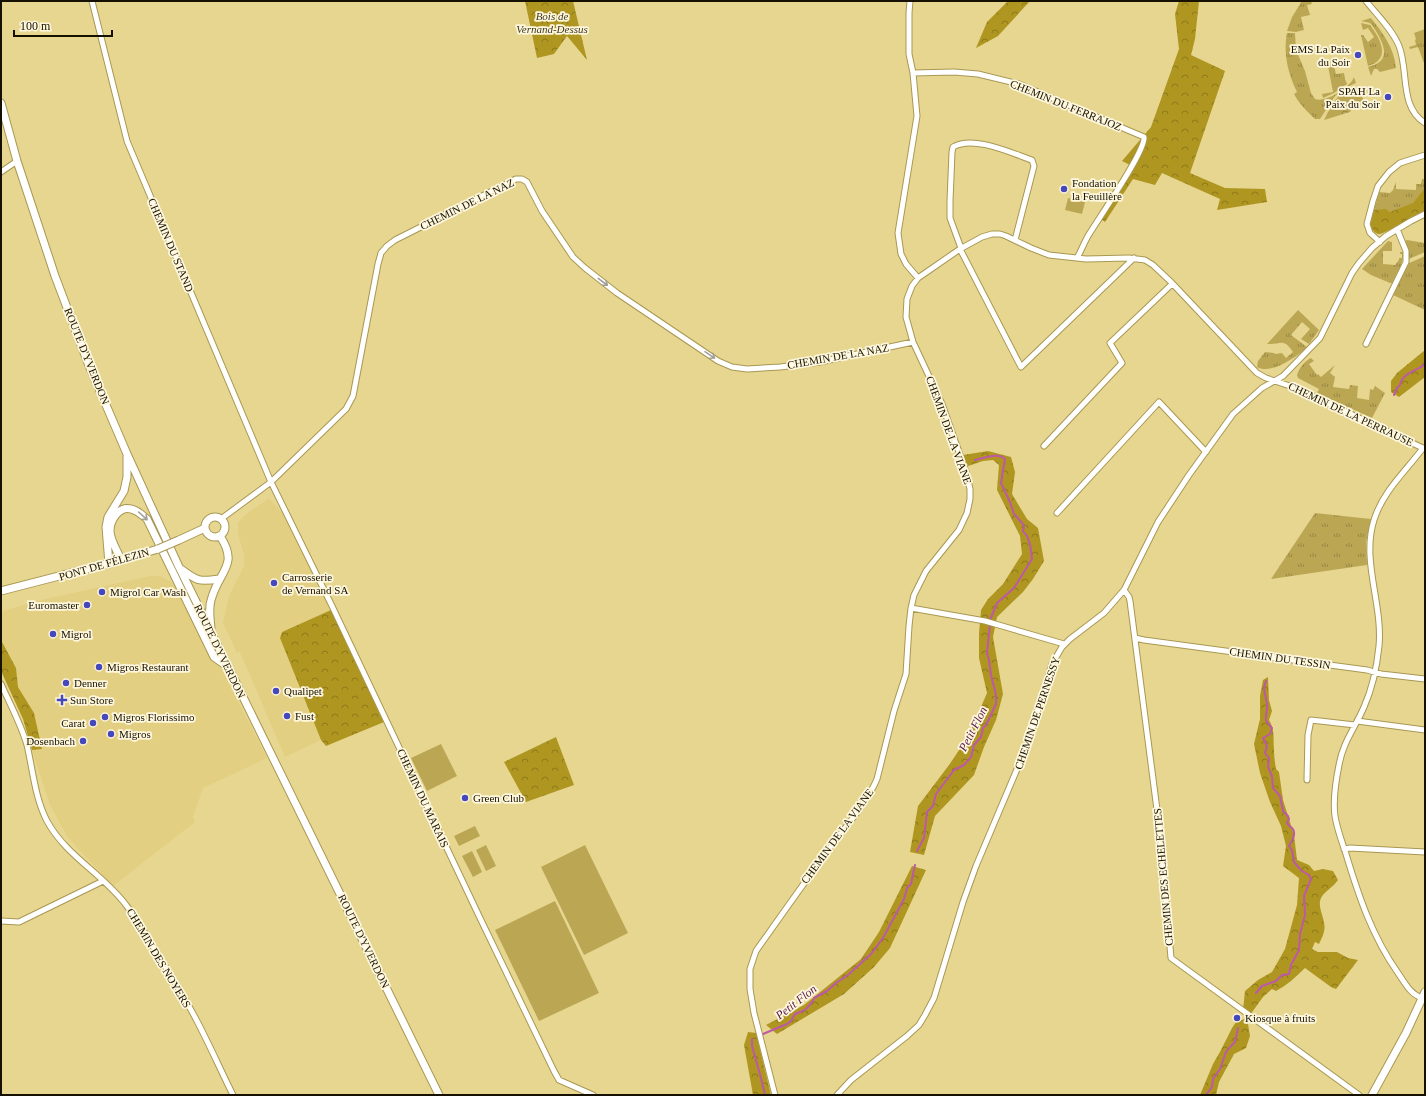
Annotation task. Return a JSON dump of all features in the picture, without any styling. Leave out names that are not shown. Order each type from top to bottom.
[{"type":"main road","name":"ROUTE D'YVERDON","points":[[1,103],[17,161],[55,276],[88,363],[127,454],[211,633],[275,759],[439,1095]]},
{"type":"main road","points":[[109,564],[106,527],[108,517],[124,491],[127,477],[127,454]]},
{"type":"main road","points":[[121,560],[110,533],[110,525],[120,510],[130,508],[139,512],[147,519],[214,657],[228,667]]},
{"type":"main road","points":[[212,517],[218,517],[221,519],[225,524],[223,534],[214,537],[210,536],[205,528],[206,522],[212,517]]},
{"type":"main road","name":"PONT DE FÉLEZIN","points":[[1,591],[109,564],[158,549],[205,528]]},
{"type":"main road","points":[[211,633],[210,603],[219,579],[224,573],[228,564],[229,557],[228,551],[220,536]]},
{"type":"main road","points":[[179,567],[194,579],[203,582],[219,579]]},
{"type":"main road","points":[[1372,1095],[1403,1039],[1424,995]]},
{"type":"street","name":"CHEMIN DU STAND","points":[[92,1],[127,141],[271,482]]},
{"type":"street","points":[[910,1],[909,54],[916,116],[898,233],[901,254],[906,264],[918,278]]},
{"type":"street","points":[[1366,1],[1386,25],[1396,41],[1402,59],[1410,107],[1414,114],[1425,123]]},
{"type":"street","name":"CHEMIN DU FERRAJOZ","points":[[912,73],[954,72],[978,74],[1019,84],[1142,135],[1145,139],[1136,162],[1088,236],[1077,258]]},
{"type":"street","points":[[1015,240],[1029,188],[1034,162],[985,144],[958,144],[953,147],[950,210],[953,226],[960,248],[1021,367],[1134,258]]},
{"type":"street","points":[[1380,242],[1370,233],[1367,224],[1378,186],[1389,172],[1400,163],[1425,155]]},
{"type":"street","points":[[1,172],[17,161]]},
{"type":"street","name":"CHEMIN DE LA NAZ","points":[[271,482],[346,409],[351,401],[356,383],[381,253],[395,240],[516,179],[522,179],[527,182],[542,211],[573,257],[585,268],[617,293],[718,361],[732,367],[747,369],[820,362],[913,342]]},
{"type":"street","name":"CHEMIN DE PERNESSY","points":[[837,1095],[851,1080],[919,1025],[928,1010],[934,998],[963,902],[976,866],[1026,748],[1052,664],[1064,644],[1104,613],[1124,590],[1158,522],[1223,427],[1239,408],[1262,388],[1276,380],[1305,355],[1320,338],[1359,263],[1380,242],[1397,229],[1425,214]]},
{"type":"street","points":[[1366,344],[1406,262],[1406,251],[1397,229]]},
{"type":"street","name":"CHEMIN DE LA VIANE","points":[[775,1095],[754,1013],[750,989],[750,970],[756,951],[874,787],[894,711],[906,674],[911,608],[914,595],[926,571],[959,530],[967,512],[970,499],[970,489],[966,472],[942,404],[913,342],[906,317],[908,295],[918,278],[960,248],[982,237],[992,234],[1000,234],[1049,255],[1077,258],[1134,258],[1149,262],[1252,368],[1266,378],[1276,380]]},
{"type":"street","points":[[1044,446],[1122,364],[1110,343],[1172,284]]},
{"type":"street","name":"CHEMIN DE LA PERRAUSE","points":[[1276,380],[1424,448]]},
{"type":"street","points":[[1058,513],[1159,402],[1206,452]]},
{"type":"street","points":[[1424,448],[1387,492],[1376,514],[1372,528],[1370,553],[1380,621],[1379,646],[1367,699],[1342,750],[1338,767],[1335,814],[1344,849],[1367,917],[1381,948],[1413,994],[1424,995]]},
{"type":"street","points":[[221,519],[271,482]]},
{"type":"street","name":"CHEMIN DU MARAIS","points":[[271,482],[332,606],[554,1071],[559,1080],[593,1095]]},
{"type":"street","name":"CHEMIN DES ECHELETTES","points":[[1124,590],[1129,597],[1130,602],[1160,833],[1171,958],[1359,1095]]},
{"type":"street","points":[[911,608],[985,621],[1064,644]]},
{"type":"street","name":"CHEMIN DU TESSIN","points":[[1135,638],[1360,669],[1381,674],[1425,679]]},
{"type":"street","name":"CHEMIN DES NOYERS","points":[[1,684],[21,730],[26,745],[37,794],[43,813],[52,829],[79,860],[103,881],[126,905],[144,931],[197,1021],[233,1095]]},
{"type":"street","points":[[1307,780],[1308,735],[1310,720],[1425,730]]},
{"type":"street","points":[[1344,849],[1350,848],[1425,852]]},
{"type":"street","points":[[1,921],[19,922],[103,881]]},
{"type":"shaded area","points":[[269,498],[282,513],[296,538],[331,610],[282,632],[280,638],[321,740],[285,757],[240,652],[237,653],[223,623],[229,596],[244,566],[244,554],[238,535],[238,523],[244,516]]},
{"type":"shaded area","points":[[150,576],[160,576],[170,581],[177,587],[214,661],[220,666],[267,758],[203,788],[193,817],[195,822],[113,886],[68,838],[50,805],[32,750],[42,749],[34,713],[18,687],[16,668],[1,640],[1,612],[32,602]]},
{"type":"green space","name":"Bois de Vernand-Dessus","points":[[525,1],[573,1],[587,60],[567,36],[554,54],[537,58]]},
{"type":"green space","points":[[1008,1],[1030,1],[998,36],[976,48],[987,22]]},
{"type":"green space","points":[[1179,1],[1199,1],[1195,39],[1191,55],[1225,71],[1190,173],[1225,188],[1265,189],[1267,202],[1217,210],[1220,199],[1162,173],[1155,185],[1133,179],[1105,222],[1098,217],[1130,165],[1122,161],[1151,127],[1179,49],[1175,14]]},
{"type":"green space","points":[[1302,1],[1311,1],[1312,4],[1307,5],[1310,15],[1301,17],[1304,30],[1296,32],[1287,31],[1292,17]]},
{"type":"green space","points":[[1371,18],[1384,35],[1390,47],[1396,68],[1380,72],[1377,69],[1374,69],[1371,76],[1368,67],[1381,60],[1384,55],[1384,49],[1372,25],[1361,21]]},
{"type":"green space","points":[[1361,23],[1370,25],[1382,48],[1380,58],[1375,63],[1368,66],[1361,35],[1363,35],[1368,42],[1374,37],[1368,28],[1363,30]]},
{"type":"green space","points":[[1425,29],[1425,66],[1418,47],[1410,49],[1409,47],[1416,45],[1414,33]]},
{"type":"green space","points":[[1287,33],[1295,33],[1296,50],[1305,71],[1311,93],[1315,99],[1325,99],[1340,92],[1335,96],[1320,119],[1315,119],[1294,94],[1297,92],[1291,78],[1286,56]]},
{"type":"green space","points":[[1329,63],[1334,66],[1336,74],[1344,73],[1347,84],[1334,93],[1323,98],[1322,94],[1333,92],[1328,66]]},
{"type":"green space","points":[[1354,77],[1356,83],[1346,87],[1352,81]]},
{"type":"green space","points":[[1356,87],[1363,99],[1362,101],[1355,103],[1350,112],[1324,120],[1340,94],[1350,88]]},
{"type":"green space","points":[[1422,179],[1425,179],[1425,210],[1382,233],[1379,234],[1374,232],[1370,226],[1379,192],[1390,193],[1396,182],[1396,189],[1416,190],[1416,184],[1421,184]]},
{"type":"green space","points":[[1425,188],[1425,210],[1382,233],[1379,234],[1372,230],[1370,226],[1374,210],[1386,209],[1390,212],[1413,203]]},
{"type":"green space","points":[[1068,198],[1085,202],[1082,214],[1065,210]]},
{"type":"green space","points":[[1388,241],[1392,242],[1392,251],[1383,251],[1383,264],[1395,265],[1399,258],[1402,258],[1402,254],[1400,254],[1400,252],[1403,252],[1404,254],[1401,265],[1392,283],[1371,275],[1362,269]]},
{"type":"green space","points":[[1405,241],[1425,243],[1425,252],[1409,259]]},
{"type":"green space","points":[[1425,256],[1425,310],[1393,295],[1407,264]]},
{"type":"green space","points":[[1298,310],[1319,330],[1309,344],[1301,339],[1310,329],[1302,322],[1291,335],[1307,347],[1284,364],[1269,369],[1257,367],[1258,361],[1265,352],[1275,354],[1282,353],[1286,358],[1293,352],[1290,347],[1284,343],[1267,344]]},
{"type":"green space","points":[[1425,350],[1425,377],[1399,397],[1391,392],[1391,381],[1397,373]]},
{"type":"green space","points":[[1311,358],[1314,361],[1309,364],[1317,375],[1318,374],[1321,377],[1335,365],[1330,373],[1335,377],[1333,387],[1349,389],[1350,385],[1358,386],[1357,398],[1369,400],[1370,389],[1373,390],[1375,386],[1385,393],[1372,418],[1317,393],[1319,389],[1298,378],[1297,375],[1301,367]]},
{"type":"green space","points":[[988,451],[1011,457],[1015,472],[1012,494],[1027,519],[1038,528],[1044,561],[1023,592],[997,617],[993,637],[1003,694],[996,720],[974,775],[935,816],[924,855],[910,852],[918,806],[968,737],[987,693],[979,658],[981,610],[988,599],[1003,584],[1022,554],[1020,536],[997,490],[999,465],[993,460],[983,461],[968,466],[963,455]]},
{"type":"green space","points":[[1315,513],[1371,519],[1366,542],[1367,565],[1271,579]]},
{"type":"green space","points":[[331,610],[384,722],[326,746],[321,740],[280,638],[282,632]]},
{"type":"green space","points":[[1,640],[16,668],[18,687],[34,713],[42,749],[32,750],[23,719],[1,671]]},
{"type":"green space","points":[[1268,677],[1269,700],[1272,711],[1269,720],[1273,731],[1276,769],[1279,772],[1283,800],[1294,835],[1297,860],[1309,865],[1314,871],[1323,869],[1333,871],[1338,880],[1321,898],[1320,907],[1324,920],[1324,931],[1319,944],[1315,942],[1312,949],[1318,952],[1337,952],[1348,958],[1358,960],[1336,989],[1305,968],[1280,989],[1276,991],[1272,989],[1263,997],[1250,1015],[1243,1010],[1245,991],[1258,980],[1272,972],[1285,949],[1297,905],[1299,878],[1283,866],[1286,846],[1281,826],[1270,802],[1260,773],[1254,744],[1260,719],[1260,696],[1263,680]]},
{"type":"green space","points":[[556,737],[574,785],[526,802],[504,762]]},
{"type":"green space","points":[[441,744],[457,776],[427,791],[411,758]]},
{"type":"green space","points":[[475,826],[480,836],[459,846],[454,836]]},
{"type":"green space","points":[[486,845],[496,866],[486,871],[476,850]]},
{"type":"green space","points":[[585,845],[628,933],[584,955],[541,867]]},
{"type":"green space","points":[[472,851],[482,872],[473,877],[462,856]]},
{"type":"green space","points":[[912,866],[926,870],[890,948],[874,967],[844,994],[777,1034],[766,1025],[804,1005],[861,959],[879,932]]},
{"type":"green space","points":[[555,901],[599,993],[539,1021],[495,930]]},
{"type":"green space","points":[[1247,1018],[1250,1036],[1246,1048],[1234,1054],[1219,1082],[1216,1095],[1200,1095],[1213,1064],[1232,1028],[1236,1022]]},
{"type":"green space","points":[[748,1032],[756,1033],[771,1095],[753,1095],[744,1045]]},
{"type":"waterway","points":[[1394,395],[1403,378],[1424,365],[1425,362]]},
{"type":"waterway","name":"Petit Flon","points":[[975,460],[995,456],[1005,459],[1001,483],[1014,514],[1024,526],[1023,531],[1030,544],[1032,559],[1014,588],[997,603],[990,620]]},
{"type":"waterway","name":"Petit Flon","points":[[917,851],[924,838],[927,812],[933,806],[936,794],[954,770],[964,765],[971,757],[974,745],[981,737],[983,728],[986,725],[996,704],[996,695],[987,653],[990,624]]},
{"type":"waterway","points":[[1256,993],[1262,986],[1276,981],[1282,975],[1289,974],[1291,965],[1299,950],[1300,934],[1305,915],[1304,896],[1311,879],[1309,875],[1302,871],[1294,862],[1292,850],[1289,846],[1294,837],[1294,832],[1287,823],[1289,819],[1288,816],[1283,811],[1280,796],[1273,788],[1272,776],[1268,767],[1269,758],[1265,753],[1267,746],[1263,738],[1270,734],[1272,728],[1266,720],[1267,706],[1264,690],[1266,681]]},
{"type":"waterway","name":"Petit Flon","points":[[763,1034],[787,1024],[791,1021],[795,1014],[807,1008],[814,998],[827,991],[848,975],[871,954],[883,938],[904,899],[907,888],[911,884],[915,865]]},
{"type":"waterway","points":[[1206,1095],[1212,1087],[1213,1079],[1220,1069],[1226,1052],[1235,1042],[1238,1028]]},
{"type":"waterway","name":"Petit Flon","points":[[752,1039],[752,1046],[765,1095]]},
{"type":"place","name":"EMS La Paix du Soir","points":[[1358,55]]},
{"type":"place","name":"SPAH La Paix du Soir","points":[[1388,97]]},
{"type":"place","name":"Fondation la Feuillère","points":[[1064,189]]},
{"type":"place","name":"Carrosserie de Vernand SA","points":[[274,583]]},
{"type":"place","name":"Migrol Car Wash","points":[[102,592]]},
{"type":"place","name":"Euromaster","points":[[87,605]]},
{"type":"place","name":"Migrol","points":[[53,634]]},
{"type":"place","name":"Migros Restaurant","points":[[99,667]]},
{"type":"place","name":"Denner","points":[[66,683]]},
{"type":"place","name":"Qualipet","points":[[276,691]]},
{"type":"place","name":"Sun Store","points":[[62,700]]},
{"type":"place","name":"Fust","points":[[287,716]]},
{"type":"place","name":"Migros Florissimo","points":[[105,717]]},
{"type":"place","name":"Carat","points":[[93,723]]},
{"type":"place","name":"Migros","points":[[111,734]]},
{"type":"place","name":"Dosenbach","points":[[83,741]]},
{"type":"place","name":"Green Club","points":[[465,798]]},
{"type":"place","name":"Kiosque à fruits","points":[[1237,1018]]}]
